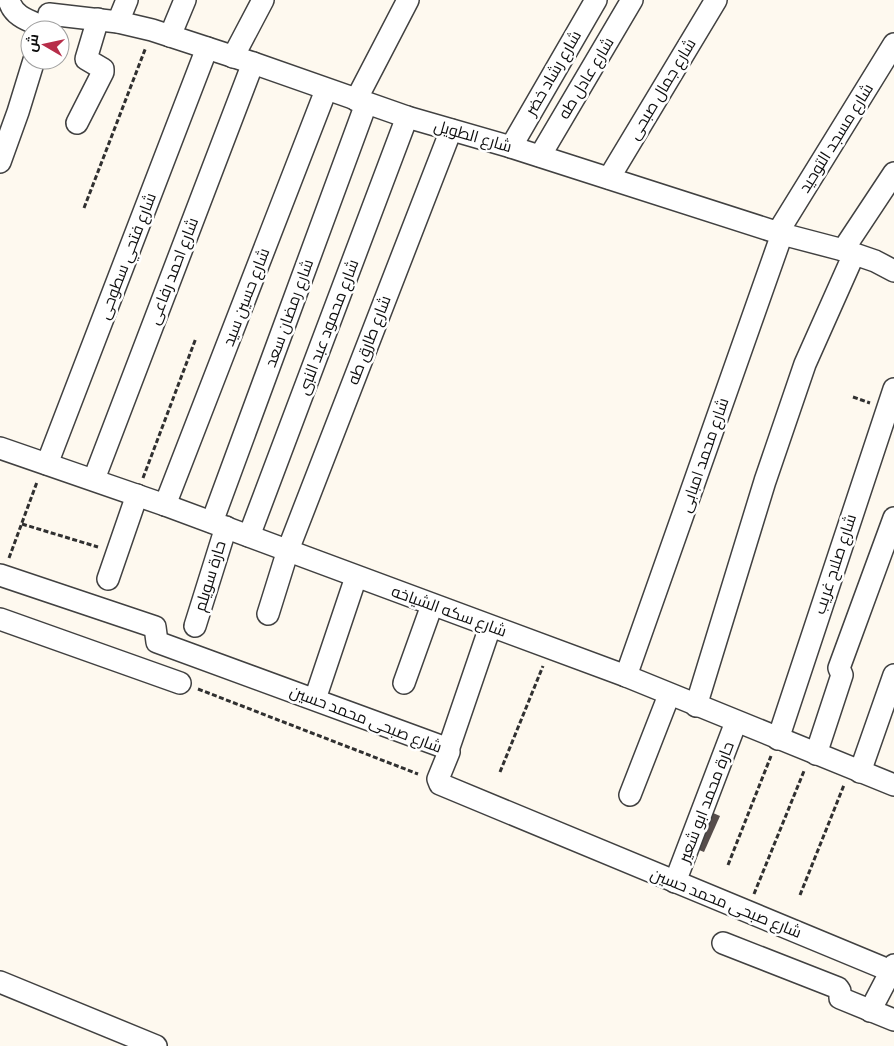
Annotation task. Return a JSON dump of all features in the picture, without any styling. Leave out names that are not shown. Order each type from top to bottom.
[{"type":"street","name":"شارع الطويل","points":[[8,0],[16,14],[47,18],[108,20],[161,33],[407,118],[511,147],[780,233],[848,252],[875,261],[894,271]]},
{"type":"street","points":[[77,123],[103,72],[102,69],[86,59],[108,20],[127,0]]},
{"type":"street","points":[[161,33],[185,0]]},
{"type":"street","name":"شارع احمد رفاعى","points":[[94,479],[263,0]]},
{"type":"street","name":"شارع رمضان سعد","points":[[219,524],[361,102],[408,0]]},
{"type":"street","name":"شارع رشاد خضر","points":[[511,147],[596,0]]},
{"type":"street","name":"شارع عادل طه","points":[[540,156],[632,0]]},
{"type":"street","name":"شارع جمال صبحى","points":[[609,178],[716,0]]},
{"type":"street","name":"شارع مسجد التوحيد","points":[[780,233],[894,44]]},
{"type":"street","name":"شارع فتحي سطوحى","points":[[45,463],[207,48]]},
{"type":"street","points":[[0,162],[31,70]]},
{"type":"street","name":"شارع حسين سيد","points":[[165,505],[326,90]]},
{"type":"street","name":"شارع محمود عبد النبى","points":[[249,536],[407,118]]},
{"type":"street","name":"شارع طارق طه","points":[[268,614],[288,550],[450,130]]},
{"type":"street","points":[[696,706],[765,481],[805,364],[848,252],[894,173]]},
{"type":"street","name":"شارع محمد امبابى","points":[[626,676],[780,233]]},
{"type":"street","name":"شارع صلاح غريب","points":[[778,739],[894,389]]},
{"type":"street","name":"شارع سكه الشياخه","points":[[0,448],[94,479],[219,524],[356,577],[626,676],[894,785]]},
{"type":"street","points":[[108,579],[137,495]]},
{"type":"street","points":[[814,753],[842,675],[839,668],[894,518]]},
{"type":"street","name":"حارة سويلم","points":[[195,626],[219,524]]},
{"type":"street","name":"شارع صبحى محمد حسين","points":[[1,575],[155,627],[156,642],[446,748],[448,750],[438,781],[440,784],[675,882],[892,968]]},
{"type":"street","points":[[315,699],[356,577]]},
{"type":"street","points":[[404,682],[432,605]]},
{"type":"street","points":[[0,619],[180,683]]},
{"type":"street","points":[[448,750],[490,626]]},
{"type":"street","points":[[856,770],[894,675]]},
{"type":"street","points":[[630,795],[669,695]]},
{"type":"street","name":"حارة محمد ابو شعير","points":[[675,882],[736,722]]},
{"type":"street","points":[[723,943],[838,988],[840,998],[894,1020]]},
{"type":"street","points":[[870,1011],[892,968]]},
{"type":"street","points":[[0,982],[156,1046]]},
{"type":"path","points":[[84,208],[161,33]]},
{"type":"path","points":[[137,495],[196,338]]},
{"type":"path","points":[[1,575],[45,463]]},
{"type":"path","points":[[22,524],[117,553]]},
{"type":"path","points":[[500,772],[550,649]]},
{"type":"path","points":[[180,683],[438,781]]},
{"type":"path","points":[[728,865],[778,739]]},
{"type":"path","points":[[747,911],[814,753]]},
{"type":"path","points":[[800,896],[856,770]]},
{"type":"building","points":[[704,809],[720,816],[704,852],[689,846]]}]
